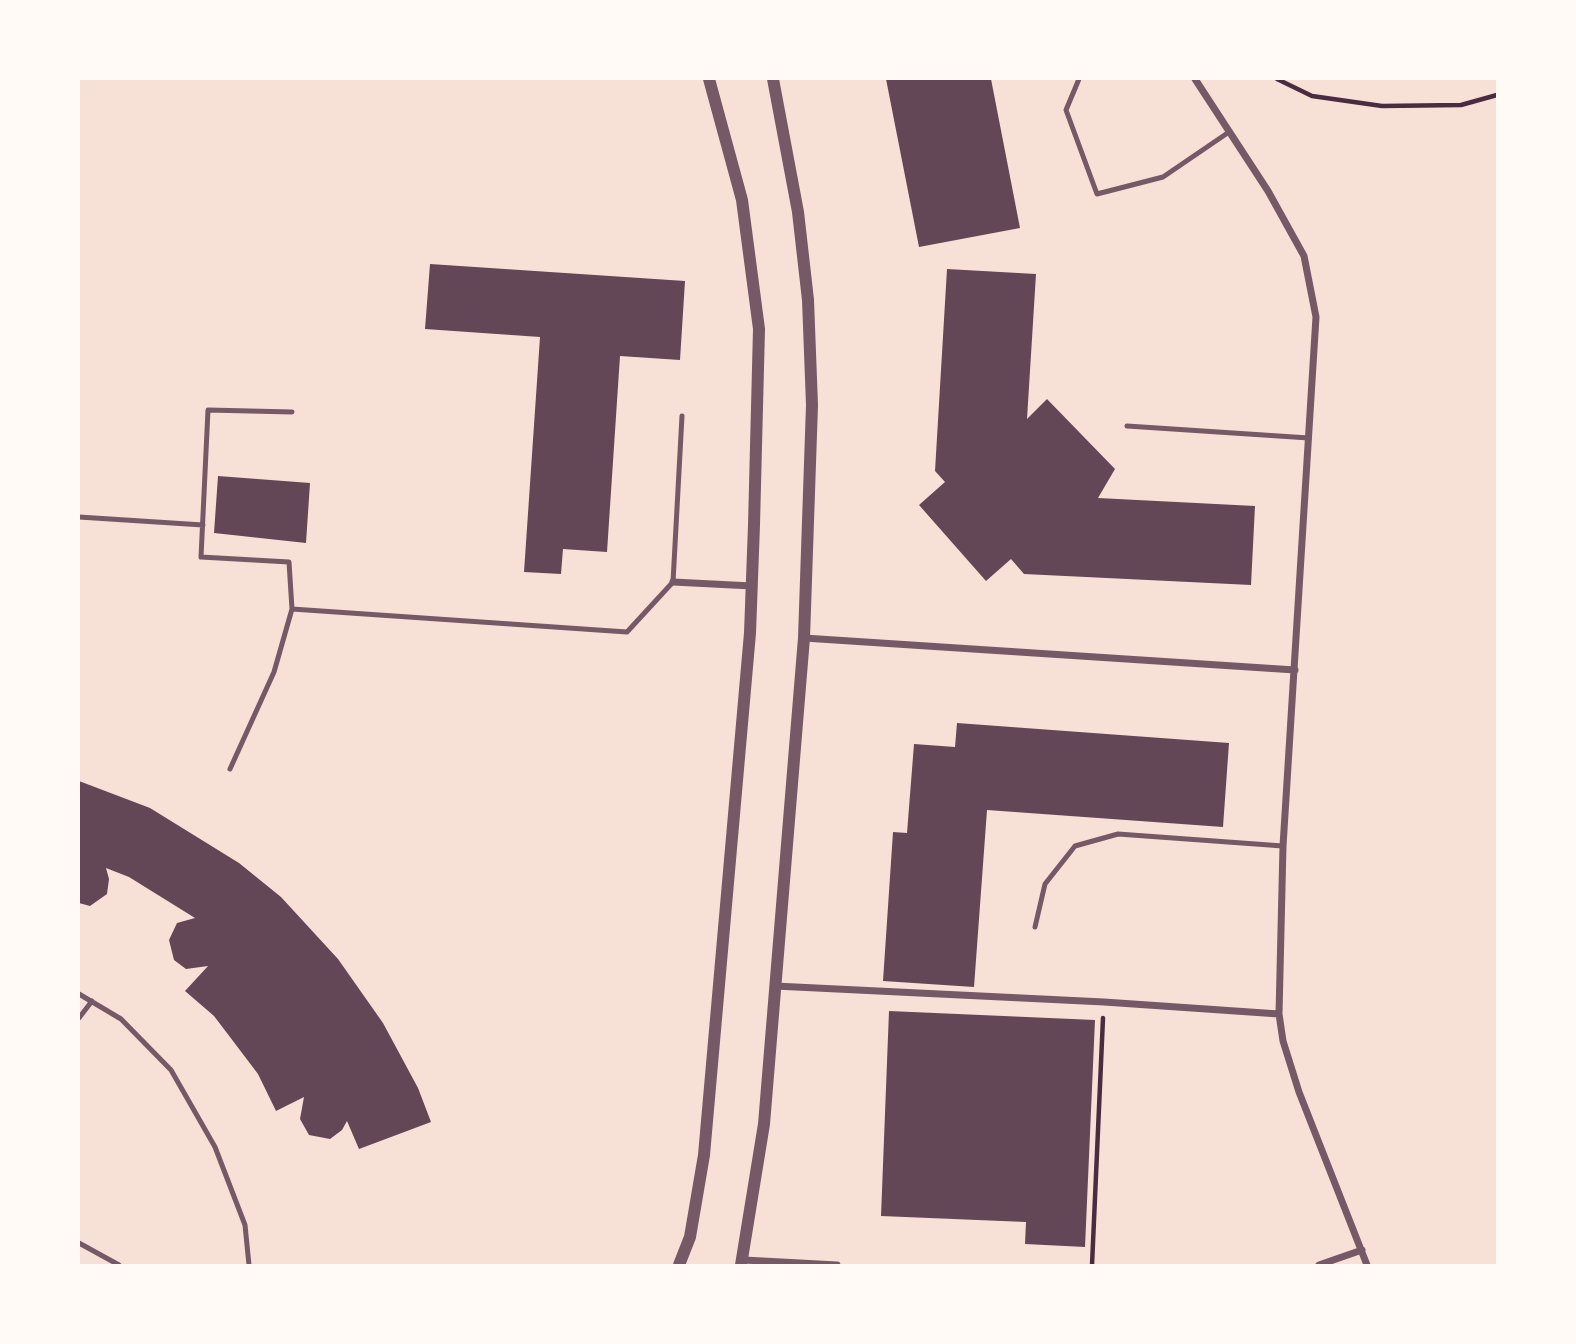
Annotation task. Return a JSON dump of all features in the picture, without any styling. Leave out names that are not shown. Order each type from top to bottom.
[{"type":"street","points":[[679,1265],[690,1237],[704,1156],[729,902],[752,586],[759,329],[742,200],[709,79]]},
{"type":"street","points":[[773,79],[798,212],[808,300],[812,405],[804,638],[764,1124],[742,1263],[837,1265]]},
{"type":"street","points":[[1195,79],[1304,256],[1316,317],[1283,846],[1279,1014],[1283,1041],[1299,1092],[1367,1265]]},
{"type":"street","points":[[673,582],[752,586]]},
{"type":"street","points":[[804,638],[1295,670]]},
{"type":"street","points":[[775,986],[1104,1002],[1279,1014]]},
{"type":"street","points":[[1319,1265],[1362,1250]]},
{"type":"lane","points":[[1079,79],[1066,110],[1097,194],[1163,177],[1229,132]]},
{"type":"lane","points":[[230,769],[274,672],[292,609],[289,562],[201,557],[208,411],[292,412]]},
{"type":"lane","points":[[292,609],[627,632],[673,582],[682,416]]},
{"type":"lane","points":[[1127,426],[1309,438]]},
{"type":"lane","points":[[79,517],[203,525]]},
{"type":"lane","points":[[1035,927],[1045,884],[1075,846],[1118,834],[1283,846]]},
{"type":"lane","points":[[79,994],[121,1019],[171,1070],[215,1147],[245,1225],[249,1265]]},
{"type":"lane","points":[[79,1018],[92,1001]]},
{"type":"lane","points":[[79,1243],[119,1265]]},
{"type":"path","points":[[1277,79],[1312,96],[1382,106],[1461,105],[1497,95]]},
{"type":"path","points":[[1092,1265],[1104,1002]]},
{"type":"building","points":[[886,79],[991,79],[1020,228],[919,247]]},
{"type":"building","points":[[430,264],[685,281],[680,360],[620,356],[607,552],[563,549],[561,574],[524,572],[540,337],[425,329]]},
{"type":"building","points":[[947,269],[1036,274],[1027,419],[1047,399],[1115,469],[1098,498],[1255,506],[1251,585],[1024,574],[1011,559],[986,581],[919,505],[945,482],[935,471]]},
{"type":"building","points":[[218,476],[310,483],[306,543],[214,533]]},
{"type":"building","points":[[957,723],[1229,743],[1223,827],[987,810],[974,987],[883,981],[893,832],[907,833],[914,744],[955,747]]},
{"type":"building","points":[[79,781],[150,808],[239,863],[281,897],[338,959],[383,1023],[418,1088],[431,1122],[359,1149],[347,1121],[342,1130],[330,1139],[309,1135],[300,1119],[304,1097],[276,1111],[258,1074],[233,1041],[214,1016],[185,991],[208,966],[186,969],[174,960],[169,940],[177,923],[195,918],[129,877],[106,868],[109,879],[107,894],[90,906],[79,903]]},
{"type":"building","points":[[889,1011],[1095,1020],[1085,1247],[1025,1244],[1026,1222],[881,1216]]}]
